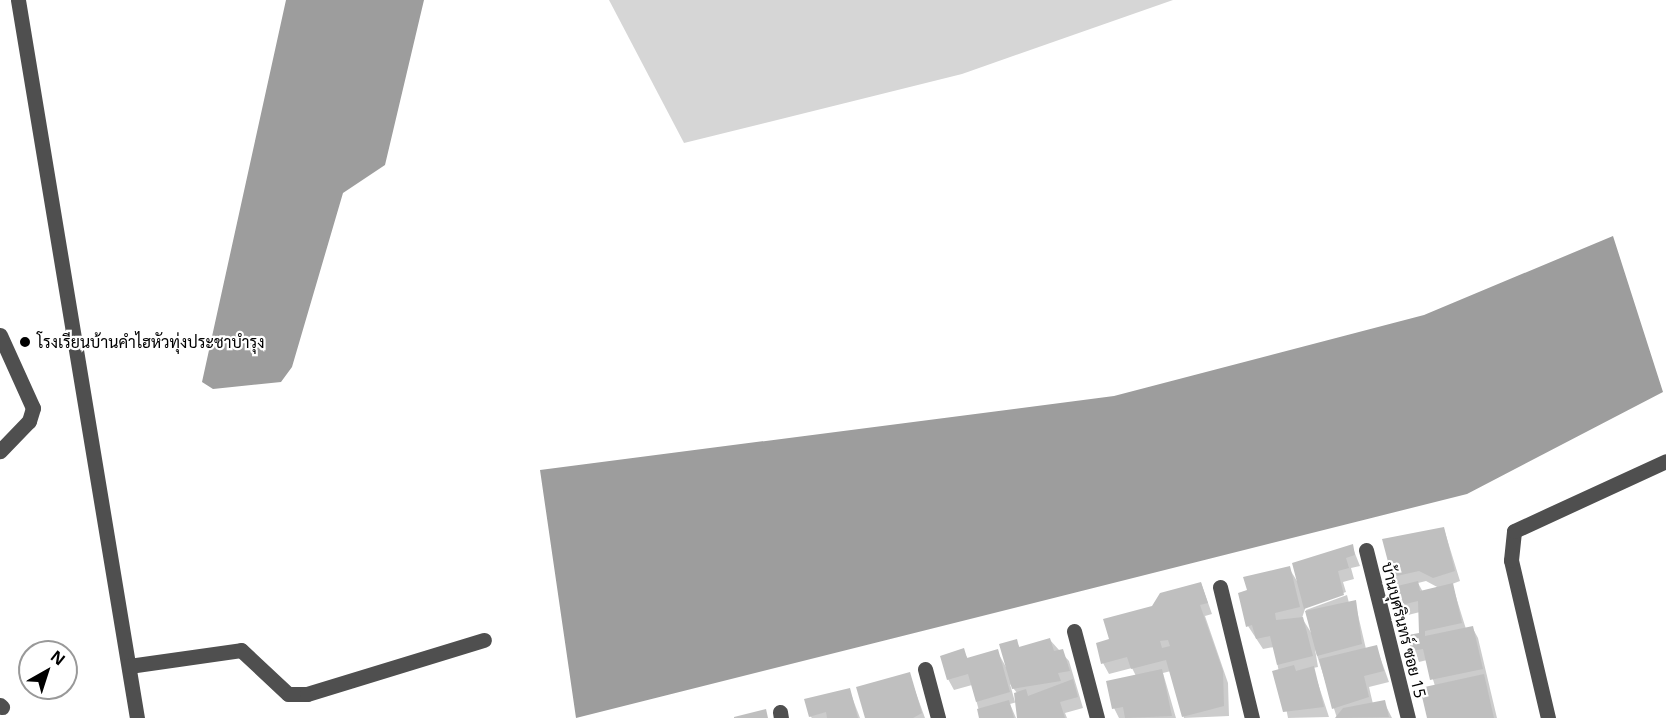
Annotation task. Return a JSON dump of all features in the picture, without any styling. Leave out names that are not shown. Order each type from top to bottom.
[{"type":"street","points":[[18,0],[137,718]]},
{"type":"street","points":[[0,335],[33,408],[29,421],[0,451]]},
{"type":"street","points":[[1548,718],[1511,560],[1514,531],[1666,461]]},
{"type":"street","name":"บ้านบุศรินทร์ ซอย 15","points":[[1366,550],[1408,718]]},
{"type":"street","points":[[1220,587],[1252,718]]},
{"type":"street","points":[[1074,631],[1097,718]]},
{"type":"street","points":[[129,666],[241,650],[288,694],[307,694],[484,639]]},
{"type":"street","points":[[925,669],[938,718]]},
{"type":"shaded area","points":[[286,0],[424,0],[385,165],[343,193],[292,367],[281,382],[213,389],[202,382]]},
{"type":"shaded area","points":[[609,0],[1173,0],[962,74],[684,143]]},
{"type":"shaded area","points":[[1613,236],[1663,392],[1467,494],[576,718],[540,470],[1114,396],[1424,315]]},
{"type":"building","points":[[1444,527],[1455,571],[1433,578],[1419,571],[1392,577],[1382,539]]},
{"type":"building","points":[[1353,544],[1355,555],[1346,558],[1349,568],[1338,571],[1344,595],[1304,609],[1292,563]]},
{"type":"building","points":[[1290,566],[1300,607],[1275,613],[1276,620],[1303,617],[1313,656],[1277,665],[1270,636],[1256,639],[1252,625],[1246,627],[1238,593],[1247,590],[1243,577]]},
{"type":"building","points":[[1418,581],[1420,591],[1453,583],[1462,623],[1425,631],[1425,636],[1473,626],[1483,669],[1430,680],[1423,649],[1411,651],[1408,635],[1419,633],[1418,601],[1393,607],[1389,588]]},
{"type":"building","points":[[1201,582],[1208,603],[1200,605],[1223,671],[1224,706],[1182,717],[1166,660],[1131,669],[1127,657],[1101,664],[1096,643],[1109,639],[1103,619],[1152,606],[1160,593]],"holes":[[[1168,640],[1170,646],[1162,648],[1160,641]]]},
{"type":"building","points":[[1356,600],[1362,644],[1317,656],[1305,611]]},
{"type":"building","points":[[1050,638],[1054,651],[1063,649],[1070,671],[1058,673],[1061,681],[1012,689],[999,644],[1017,639],[1019,647]]},
{"type":"building","points":[[1377,645],[1384,671],[1364,676],[1369,697],[1332,709],[1319,659]]},
{"type":"building","points":[[964,648],[967,658],[998,649],[1010,692],[976,702],[968,674],[947,680],[940,656]]},
{"type":"building","points":[[1294,665],[1296,671],[1314,666],[1324,707],[1283,712],[1272,671]]},
{"type":"building","points":[[1162,669],[1172,716],[1125,718],[1123,707],[1112,709],[1106,681]]},
{"type":"building","points":[[910,672],[922,713],[913,718],[865,718],[856,687]]},
{"type":"building","points":[[1484,674],[1494,718],[1427,718],[1420,688]]},
{"type":"building","points":[[1073,679],[1078,697],[1060,702],[1065,718],[1017,718],[1014,693],[1026,689],[1028,696]]},
{"type":"building","points":[[850,688],[858,718],[827,718],[826,712],[809,717],[804,699]]},
{"type":"building","points":[[1009,700],[1014,718],[979,718],[977,709]]},
{"type":"building","points":[[1385,700],[1389,717],[1335,718],[1343,708]]},
{"type":"building","points":[[766,709],[768,718],[734,718],[734,717]]},
{"type":"place","name":"โรงเรียนบ้านคำไฮหัวทุ่งประชาบำรุง","points":[[25,342]]}]
